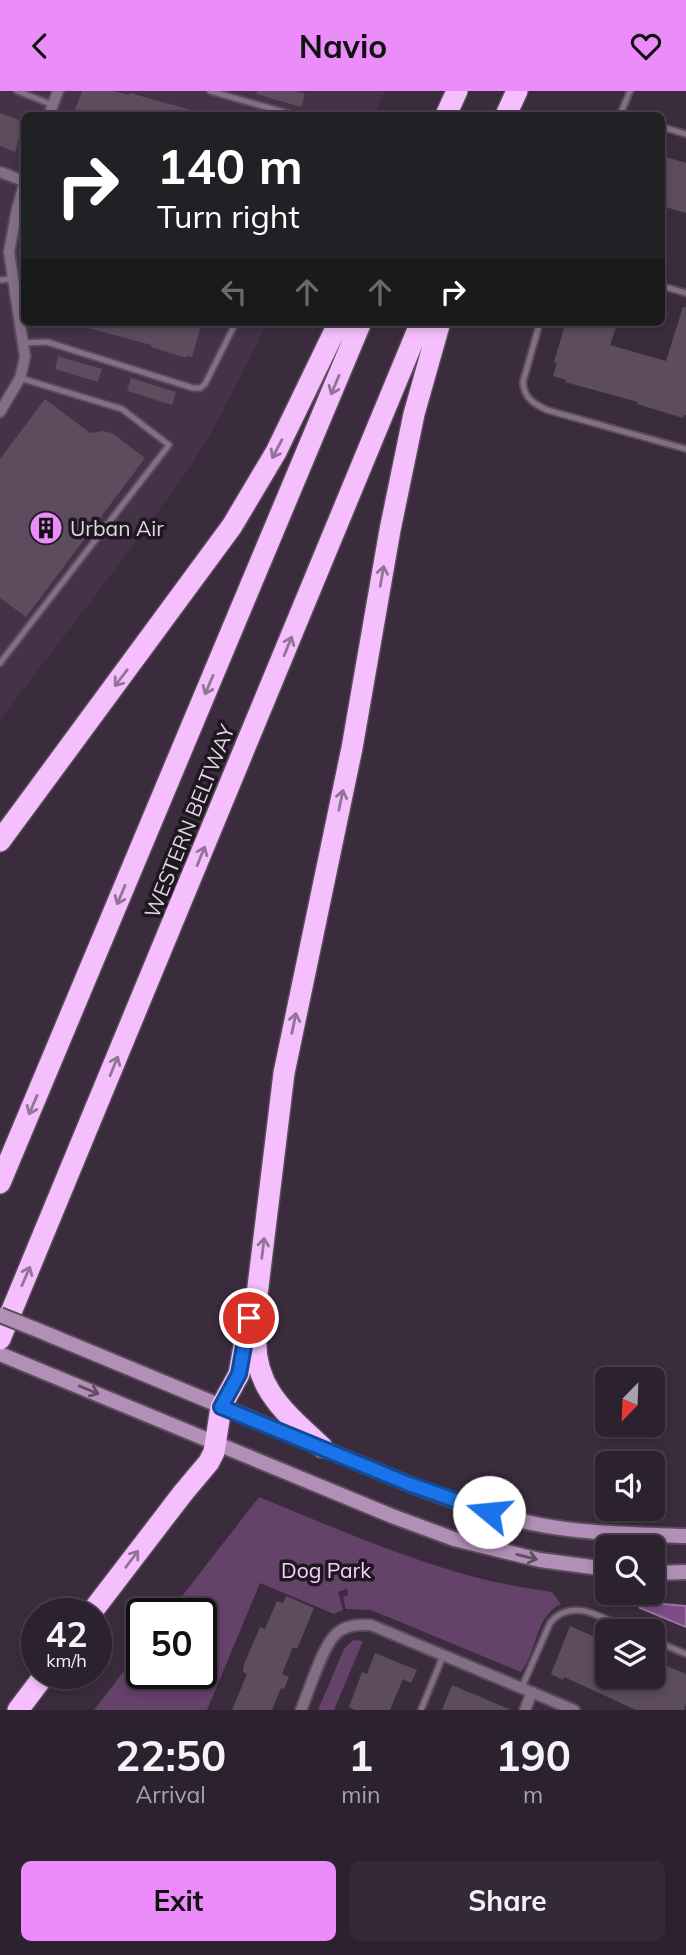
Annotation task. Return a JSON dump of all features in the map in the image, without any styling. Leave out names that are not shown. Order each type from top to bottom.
[{"type":"highway","points":[[447,112],[457,91]]},
{"type":"highway","points":[[507,112],[517,91]]},
{"type":"highway","points":[[0,841],[232,526],[276,452],[337,326]]},
{"type":"highway","name":"WESTERN BELTWAY","points":[[0,1183],[359,326]]},
{"type":"highway","name":"WESTERN BELTWAY","points":[[0,1339],[419,326]]},
{"type":"highway","points":[[322,1447],[276,1402],[264,1384],[256,1350],[257,1296],[284,1073],[352,748],[390,530],[414,414],[439,326]]},
{"type":"highway","points":[[102,1598],[209,1462],[214,1452],[221,1407],[239,1374],[249,1318],[257,1296]]},
{"type":"highway","points":[[18,1710],[34,1689]]},
{"type":"main road","points":[[0,1315],[468,1506],[532,1523],[596,1533],[686,1536]]},
{"type":"main road","points":[[0,1354],[454,1539],[540,1560],[595,1567]]},
{"type":"main road","points":[[665,1573],[686,1572]]},
{"type":"street","points":[[51,110],[58,91]]},
{"type":"street","points":[[0,172],[21,182]]},
{"type":"street","points":[[0,412],[20,378],[25,357],[9,252],[20,210]]},
{"type":"street","points":[[301,1710],[335,1634],[358,1624],[371,1625],[574,1710]]},
{"type":"street","points":[[525,1710],[527,1690]]},
{"type":"lane","points":[[17,91],[51,110]]},
{"type":"lane","points":[[210,91],[284,112]]},
{"type":"lane","points":[[622,112],[630,91]]},
{"type":"lane","points":[[665,128],[686,134]]},
{"type":"lane","points":[[0,280],[12,279]]},
{"type":"lane","points":[[665,287],[686,293]]},
{"type":"lane","points":[[24,343],[47,342],[200,388],[205,384],[234,326]]},
{"type":"lane","points":[[539,326],[523,382],[530,400],[548,410],[686,449]]},
{"type":"lane","points":[[0,663],[169,445],[122,409],[20,378]]},
{"type":"lane","points":[[527,1690],[550,1623],[557,1615],[566,1610],[584,1611],[603,1619]]},
{"type":"lane","points":[[665,1645],[686,1654]]},
{"type":"lane","points":[[421,1710],[443,1655]]},
{"type":"shaded area","points":[[0,91],[385,91],[375,112],[21,112],[21,326],[266,326],[216,424],[191,466],[0,720]]},
{"type":"shaded area","points":[[638,1605],[686,1606],[686,1627]]},
{"type":"green space","name":"Dog Park","points":[[259,1497],[425,1562],[491,1581],[552,1592],[561,1604],[546,1617],[521,1672],[371,1610],[346,1609],[343,1597],[348,1595],[347,1589],[338,1592],[343,1610],[334,1614],[260,1583],[217,1686],[217,1598],[181,1598]]},
{"type":"green space","points":[[353,1640],[363,1641],[334,1710],[318,1710],[344,1649]]},
{"type":"green space","points":[[126,1669],[126,1689],[216,1689],[207,1710],[94,1710]]},
{"type":"building","points":[[82,91],[113,91],[129,95],[130,93],[198,112],[74,112]]},
{"type":"building","points":[[257,91],[296,91],[305,94],[301,107],[256,94]]},
{"type":"building","points":[[0,113],[21,121],[21,132],[15,152],[0,146]]},
{"type":"building","points":[[665,157],[686,163],[686,213],[665,207]]},
{"type":"building","points":[[683,307],[686,307],[686,415],[683,418],[553,376],[557,363],[554,362],[565,326],[617,326],[610,345],[666,361]]},
{"type":"building","points":[[81,326],[201,326],[192,357],[186,358],[151,345]]},
{"type":"building","points":[[58,356],[102,369],[98,382],[55,369]]},
{"type":"building","points":[[131,378],[176,392],[172,405],[127,391]]},
{"type":"building","name":"Urban Air","points":[[45,399],[90,433],[112,433],[145,458],[26,617],[0,598],[0,459]]},
{"type":"building","points":[[286,1596],[314,1608],[297,1649],[293,1647],[282,1674],[289,1677],[284,1689],[281,1688],[272,1710],[232,1710],[247,1674],[243,1672],[244,1664],[260,1627],[265,1629],[277,1601],[283,1603]]},
{"type":"building","points":[[570,1626],[595,1637],[595,1689],[665,1689],[665,1665],[686,1674],[686,1704],[684,1710],[636,1710],[564,1677],[563,1680],[551,1674]]},
{"type":"building","points":[[375,1653],[417,1670],[411,1683],[403,1679],[390,1710],[355,1710],[349,1707],[362,1672],[367,1674]]},
{"type":"building","points":[[452,1685],[511,1710],[442,1710]]},
{"type":"place","name":"Urban Air","points":[[46,528]]},
{"type":"route","points":[[249,1318],[239,1374],[221,1407],[409,1484],[489,1512]]}]
